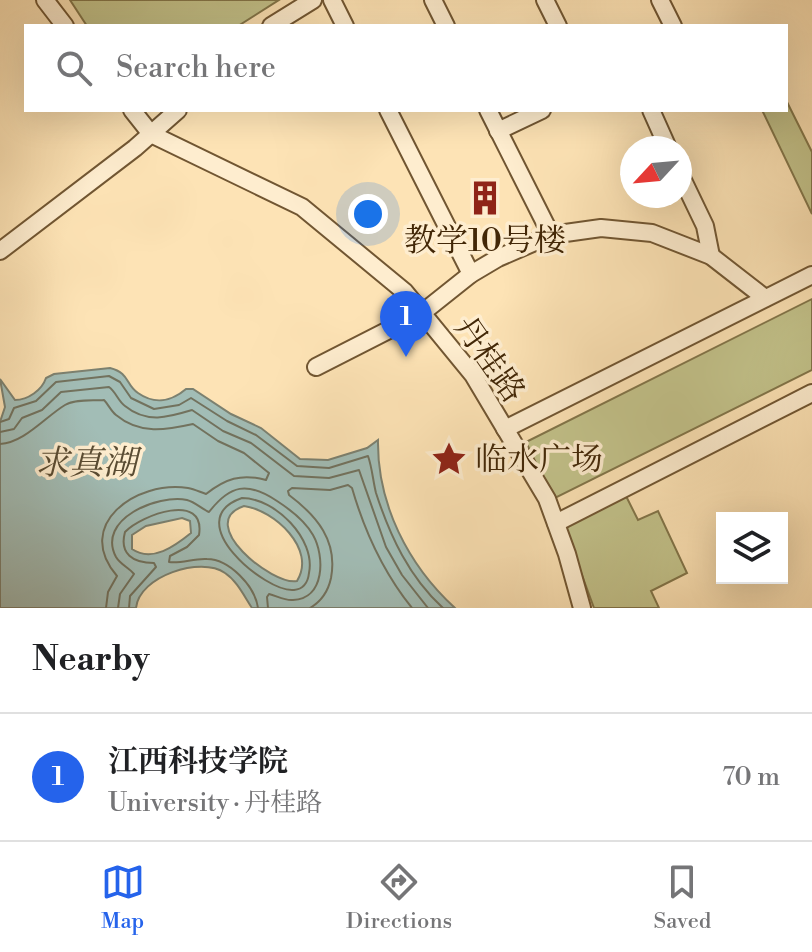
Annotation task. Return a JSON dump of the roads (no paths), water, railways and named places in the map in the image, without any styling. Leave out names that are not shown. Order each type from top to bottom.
[{"type":"street","points":[[45,0],[63,24]]},
{"type":"street","points":[[274,24],[313,0]]},
{"type":"street","points":[[332,0],[344,24]]},
{"type":"street","points":[[433,0],[445,24]]},
{"type":"street","points":[[545,0],[557,24]]},
{"type":"street","points":[[660,0],[672,24]]},
{"type":"street","points":[[134,112],[151,134]]},
{"type":"street","points":[[0,251],[176,112]]},
{"type":"street","points":[[389,112],[471,274]]},
{"type":"street","points":[[489,112],[551,235]]},
{"type":"street","points":[[498,131],[538,112]]},
{"type":"street","points":[[652,112],[663,136]]},
{"type":"street","name":"丹桂路","points":[[151,134],[302,207],[405,292],[473,375],[547,499],[582,608]]},
{"type":"street","points":[[692,199],[705,226],[711,256]]},
{"type":"street","points":[[316,367],[422,313],[471,274],[498,258],[551,235],[601,228],[652,233],[711,256],[765,298]]},
{"type":"street","points":[[505,429],[812,275]]},
{"type":"street","points":[[556,523],[812,393]]},
{"type":"water","name":"求真湖","points":[[110,368],[121,373],[138,393],[157,400],[169,399],[186,389],[193,389],[231,414],[261,428],[300,459],[328,460],[367,448],[378,440],[383,487],[398,532],[423,573],[455,608],[252,608],[229,576],[214,568],[201,567],[187,568],[159,578],[140,597],[136,608],[0,608],[0,422],[5,407],[0,379],[15,400],[20,400],[34,394],[46,378],[54,374]],"holes":[[[244,506],[268,515],[297,544],[302,569],[297,581],[286,580],[256,564],[232,539],[228,526],[231,514]],[[182,518],[190,521],[191,533],[171,547],[155,554],[132,549],[132,535],[146,526]]]},
{"type":"place","name":"教学10号楼","points":[[485,198]]},
{"type":"place","name":"江西科技学院","points":[[406,357]]},
{"type":"place","name":"临水广场","points":[[449,459]]}]
